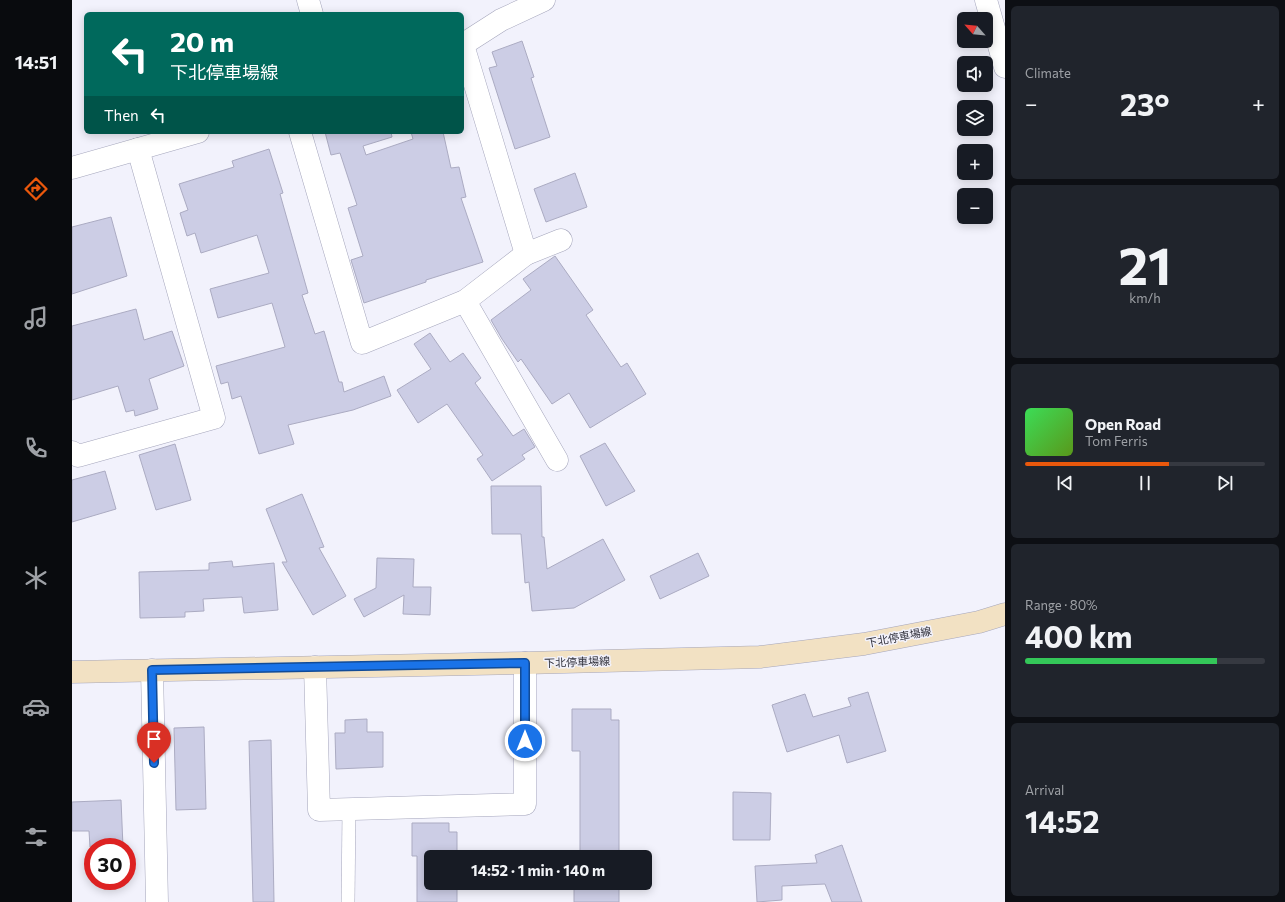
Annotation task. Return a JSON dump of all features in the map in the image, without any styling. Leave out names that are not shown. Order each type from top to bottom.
[{"type":"main road","name":"下北停車場線","points":[[72,672],[760,657],[864,644],[979,622],[1005,614]]},
{"type":"street","points":[[308,0],[311,12]]},
{"type":"street","points":[[464,44],[501,20],[544,0]]},
{"type":"street","points":[[986,0],[1005,67]]},
{"type":"street","points":[[464,48],[526,254]]},
{"type":"street","points":[[72,168],[191,134]]},
{"type":"street","points":[[301,134],[362,343],[465,301],[526,254],[560,240]]},
{"type":"street","points":[[72,452],[78,456],[214,418],[138,149]]},
{"type":"street","points":[[465,301],[557,460]]},
{"type":"street","points":[[315,667],[319,810],[349,810],[525,804],[525,663]]},
{"type":"street","points":[[152,670],[157,902]]},
{"type":"lane","points":[[348,902],[349,810]]},
{"type":"building","points":[[522,41],[534,77],[531,78],[550,137],[515,149],[489,68],[497,66],[492,52]]},
{"type":"building","points":[[326,134],[391,134],[392,137],[363,146],[366,155],[413,139],[412,134],[443,134],[451,168],[459,167],[466,197],[461,198],[483,262],[426,280],[426,282],[364,303],[351,260],[363,256],[348,208],[357,205],[340,153],[331,155]]},
{"type":"building","points":[[269,149],[283,193],[280,194],[308,293],[302,295],[315,334],[324,331],[339,382],[342,382],[344,392],[384,376],[391,396],[353,410],[288,425],[294,444],[259,454],[241,396],[232,399],[228,382],[221,384],[216,366],[285,347],[272,303],[218,318],[210,289],[269,273],[257,235],[201,253],[195,233],[187,236],[180,213],[188,210],[179,184],[234,167],[232,161]]},
{"type":"building","points":[[575,173],[587,207],[546,222],[534,189]]},
{"type":"building","points":[[111,217],[127,276],[72,294],[72,227]]},
{"type":"building","points":[[555,256],[593,310],[586,315],[621,367],[627,363],[646,394],[590,428],[569,393],[552,404],[521,359],[518,362],[491,320],[531,290],[523,279]]},
{"type":"building","points":[[136,309],[144,340],[172,331],[184,366],[149,379],[158,409],[135,416],[134,410],[126,412],[118,386],[72,400],[72,326]]},
{"type":"building","points":[[430,333],[450,362],[463,353],[481,378],[475,383],[513,436],[524,429],[535,447],[522,455],[525,459],[492,481],[477,459],[483,455],[447,404],[418,423],[397,390],[431,369],[414,344]]},
{"type":"building","points":[[605,443],[635,491],[606,506],[580,456]]},
{"type":"building","points":[[175,444],[191,500],[156,510],[139,455]]},
{"type":"building","points":[[105,471],[116,509],[72,522],[72,480]]},
{"type":"building","points":[[491,486],[541,486],[542,537],[544,537],[547,569],[603,539],[625,580],[574,608],[532,611],[529,582],[525,583],[521,534],[492,534]]},
{"type":"building","points":[[302,494],[324,547],[319,548],[346,596],[313,615],[282,562],[287,562],[266,509]]},
{"type":"building","points":[[698,553],[709,576],[660,599],[650,576]]},
{"type":"building","points":[[377,558],[414,559],[413,587],[431,587],[430,615],[403,614],[404,595],[364,617],[354,599],[376,588]]},
{"type":"building","points":[[232,561],[233,567],[274,563],[278,610],[244,613],[242,597],[203,599],[204,611],[185,612],[185,617],[140,618],[139,572],[209,570],[209,563]]},
{"type":"building","points":[[868,692],[886,751],[847,763],[839,735],[787,752],[772,705],[805,694],[813,717],[851,706],[848,698]]},
{"type":"building","points":[[572,709],[611,709],[611,720],[619,720],[619,850],[580,850],[580,751],[572,751]]},
{"type":"building","points":[[367,719],[367,732],[383,732],[383,767],[336,769],[335,733],[345,733],[345,720]]},
{"type":"building","points":[[204,727],[206,809],[176,810],[174,728]]},
{"type":"building","points":[[271,740],[274,902],[253,902],[249,741]]},
{"type":"building","points":[[733,792],[771,793],[770,840],[733,840]]},
{"type":"building","points":[[121,800],[123,838],[89,838],[89,831],[72,831],[72,802]]},
{"type":"building","points":[[412,823],[449,823],[449,832],[457,832],[457,850],[424,850],[424,890],[457,890],[457,902],[417,902],[417,856],[412,856]]},
{"type":"building","points":[[842,845],[862,902],[832,902],[825,884],[782,886],[782,900],[757,902],[755,866],[817,863],[815,855]]},
{"type":"building","points":[[574,890],[619,890],[619,902],[574,902]]},
{"type":"route","points":[[154,763],[152,670],[525,663],[525,741]]}]
